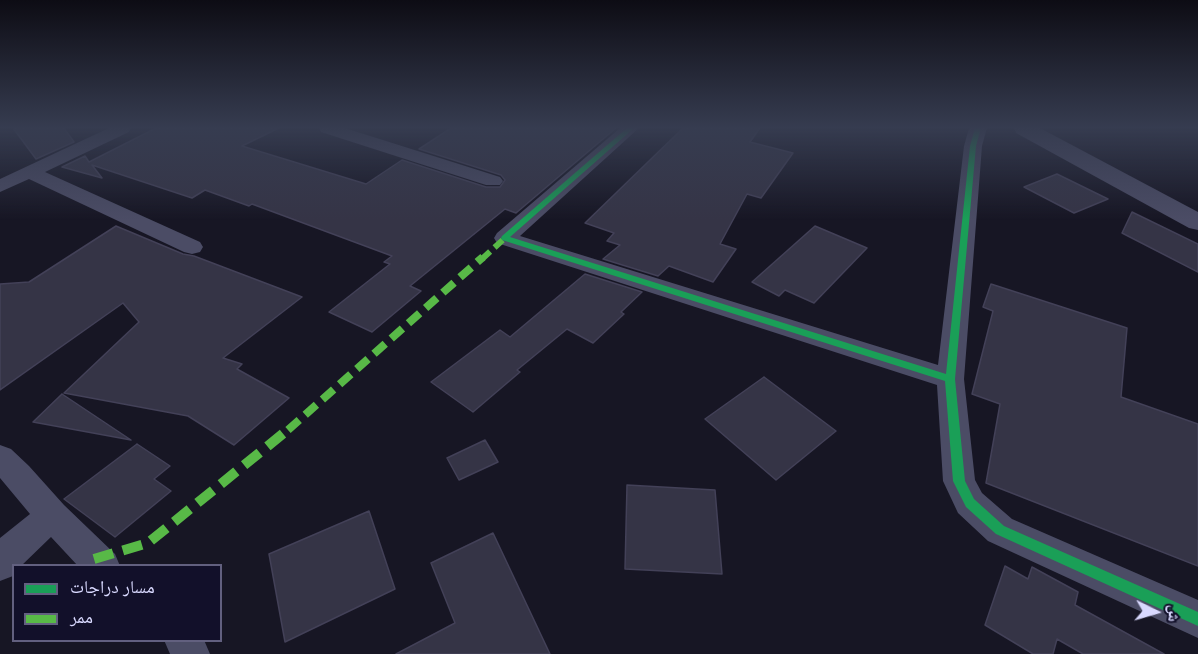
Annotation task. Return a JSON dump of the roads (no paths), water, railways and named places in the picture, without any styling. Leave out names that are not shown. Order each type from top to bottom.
[{"type":"street","points":[[0,186],[61,159]]},
{"type":"street","points":[[423,159],[493,181]]},
{"type":"street","points":[[596,159],[506,238],[950,379]]},
{"type":"street","points":[[972,159],[950,379],[959,481],[970,503],[999,530],[1198,620]]},
{"type":"street","points":[[1080,159],[1198,222]]},
{"type":"street","points":[[31,173],[192,247]]},
{"type":"street","points":[[0,458],[52,516],[100,564]]},
{"type":"street","points":[[0,564],[17,544],[52,516]]}]
